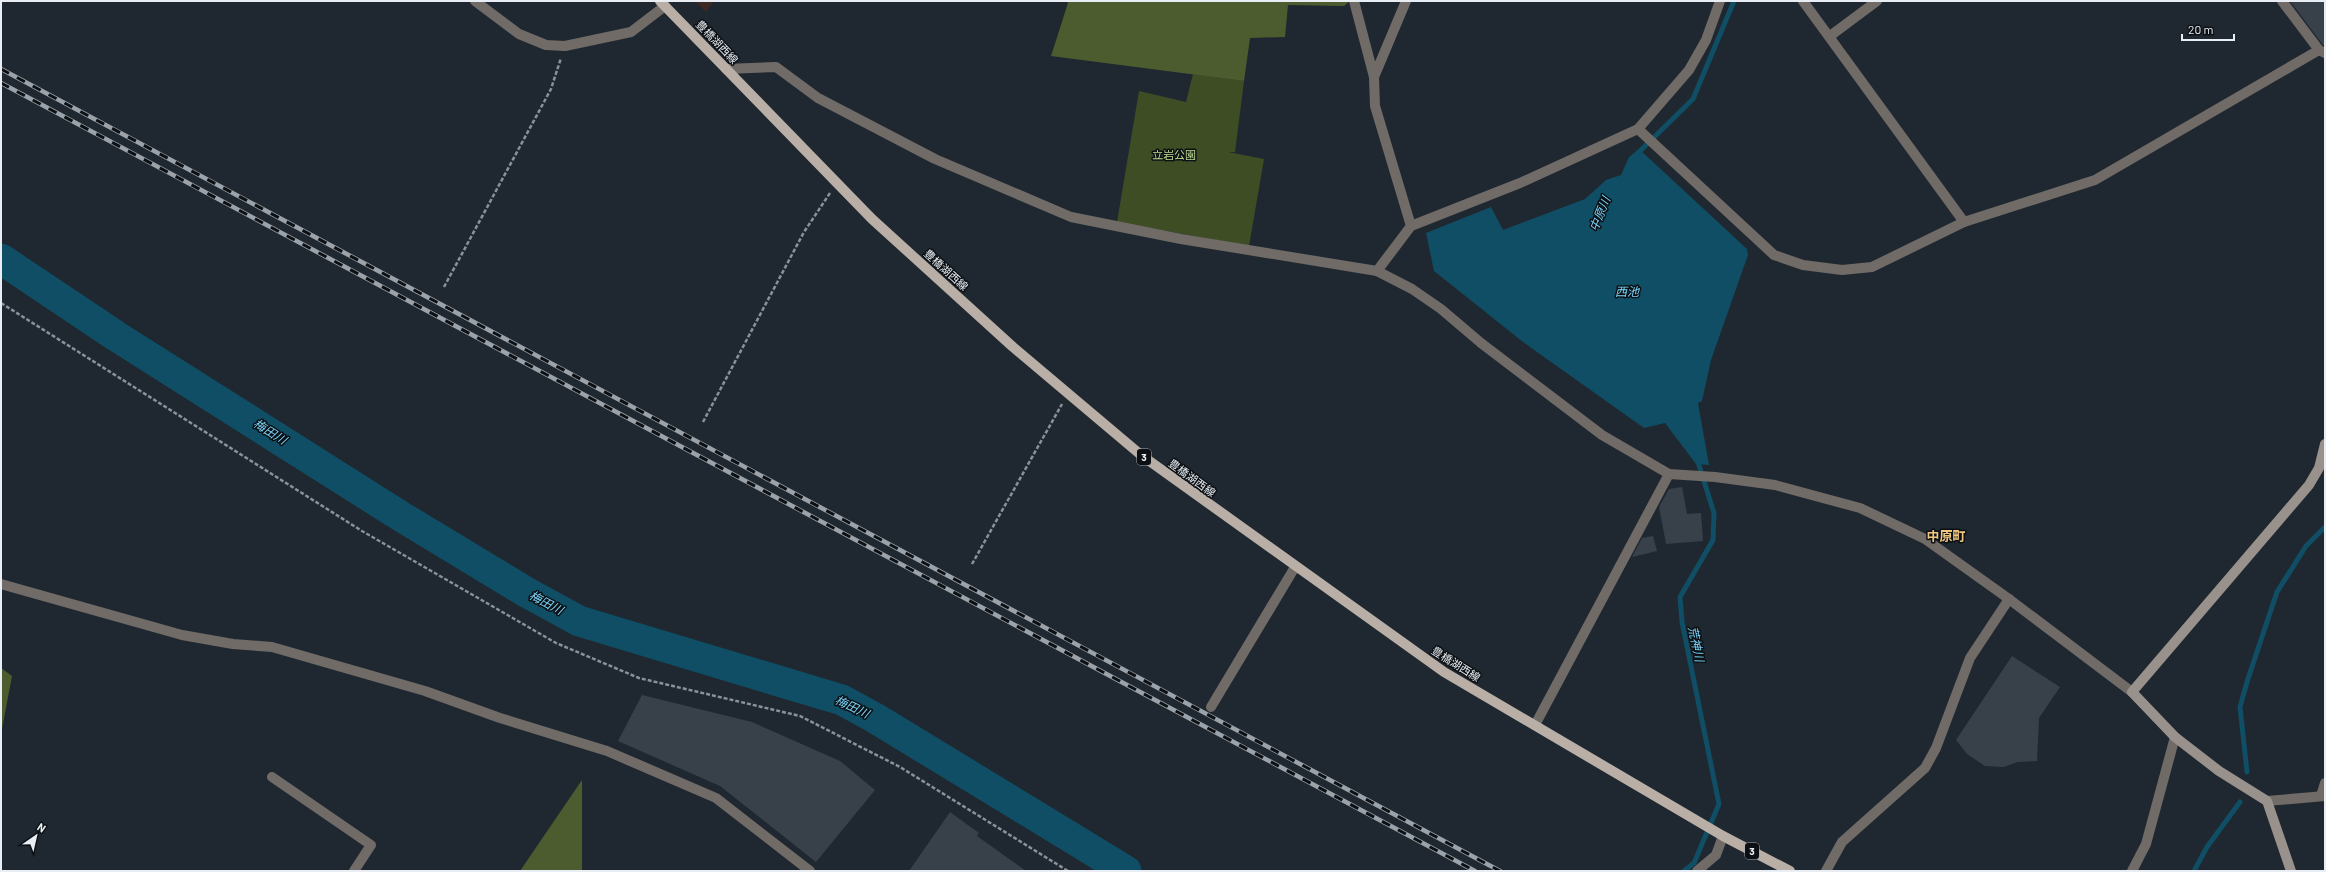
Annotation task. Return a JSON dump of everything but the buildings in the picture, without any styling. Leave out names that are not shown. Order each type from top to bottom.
[{"type":"main road","name":"豊橋湖西線","points":[[662,4],[837,183],[896,240],[1013,347],[1141,455],[1295,567],[1444,672],[1723,836],[1790,871]]},
{"type":"street","points":[[475,1],[519,34],[546,45],[565,46],[632,32],[662,4]]},
{"type":"street","points":[[1354,1],[1374,77],[1375,106],[1411,226]]},
{"type":"street","points":[[1374,77],[1406,1]]},
{"type":"street","points":[[1376,272],[1411,226],[1640,131],[1689,70],[1706,40],[1720,1]]},
{"type":"street","points":[[1803,1],[1830,36],[1964,222]]},
{"type":"street","points":[[1830,36],[1877,1]]},
{"type":"street","points":[[1640,131],[1774,255],[1803,266],[1842,270],[1872,267],[1964,222],[2095,180],[2322,52],[2282,1]]},
{"type":"street","points":[[726,69],[776,67],[818,98],[935,159],[1071,217],[1181,239],[1376,272],[1412,289],[1435,305],[1602,435],[1668,474],[1715,477],[1775,485],[1860,508],[1925,539],[2009,599],[2132,692],[2175,737],[2219,771],[2267,801],[2323,796],[2325,783]]},
{"type":"street","points":[[2132,692],[2309,485],[2319,468],[2325,444]]},
{"type":"street","points":[[1535,725],[1668,474]]},
{"type":"street","points":[[1211,707],[1295,567]]},
{"type":"street","points":[[1,584],[182,635],[233,644],[272,647],[425,691],[500,718],[607,751],[716,798],[810,871]]},
{"type":"street","points":[[1826,871],[1842,842],[1925,768],[1936,748],[1970,658],[2009,599]]},
{"type":"street","points":[[2132,871],[2146,844],[2175,737]]},
{"type":"street","points":[[272,777],[371,845],[354,871]]},
{"type":"street","points":[[2267,801],[2291,871]]},
{"type":"street","points":[[1697,871],[1716,855],[1723,836]]},
{"type":"path","points":[[444,287],[550,90],[565,46]]},
{"type":"path","points":[[703,422],[804,232],[837,183]]},
{"type":"path","points":[[1,303],[362,531],[556,643],[612,668],[639,678],[800,716],[900,768],[1068,871]]},
{"type":"path","points":[[972,564],[1068,394]]},
{"type":"shaded area","points":[[695,1],[714,1],[706,12]]},
{"type":"green space","points":[[1066,1],[1350,1],[1344,6],[1288,5],[1285,37],[1250,38],[1244,81],[1051,56],[1068,3]]},
{"type":"green space","name":"立岩公園","points":[[1193,74],[1244,81],[1235,152],[1228,152],[1264,159],[1249,246],[1117,222],[1139,91],[1186,102]]},
{"type":"green space","points":[[1,668],[12,676],[1,734]]},
{"type":"green space","points":[[582,780],[582,871],[520,871]]},
{"type":"water","name":"西池","points":[[1639,149],[1747,249],[1748,255],[1711,360],[1702,401],[1698,403],[1709,465],[1696,464],[1665,423],[1644,428],[1523,342],[1434,271],[1426,233],[1491,207],[1503,230],[1585,199],[1606,180],[1621,175],[1629,157]]},
{"type":"waterway","name":"中原川","points":[[1637,154],[1693,99],[1734,1]]},
{"type":"waterway","name":"梅田川","points":[[1,259],[116,336],[402,517],[526,592],[579,621],[842,700],[875,718],[1126,871]]},
{"type":"waterway","name":"荒神川","points":[[1684,871],[1694,863],[1719,804],[1682,622],[1680,597],[1713,540],[1714,513],[1697,459]]},
{"type":"waterway","points":[[2247,772],[2240,707],[2247,682],[2277,592],[2306,546],[2325,527]]},
{"type":"waterway","points":[[2194,871],[2207,847],[2240,802]]},
{"type":"railway","points":[[1,69],[1500,871]]},
{"type":"railway","points":[[1,83],[1475,871]]},
{"type":"district","name":"中原町","points":[[1946,536]]}]
